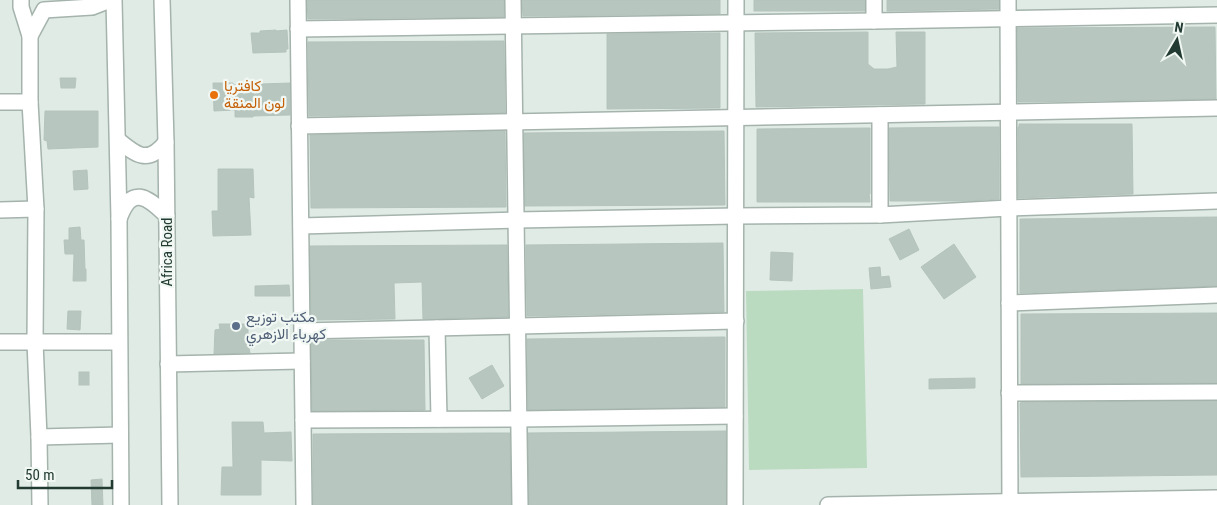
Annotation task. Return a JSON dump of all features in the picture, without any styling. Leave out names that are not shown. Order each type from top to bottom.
[{"type":"street","points":[[21,0],[30,36],[30,102],[36,209],[35,342],[40,505]]},
{"type":"street","points":[[30,36],[44,10],[92,7],[110,0]]},
{"type":"street","points":[[114,0],[118,140],[121,505]]},
{"type":"street","name":"Africa Road","points":[[162,0],[166,142],[170,505]]},
{"type":"street","points":[[298,0],[304,505]]},
{"type":"street","points":[[513,0],[520,505]]},
{"type":"street","points":[[735,505],[736,0]]},
{"type":"street","points":[[874,0],[874,21]]},
{"type":"street","points":[[1008,0],[1010,503]]},
{"type":"street","points":[[298,29],[1217,15]]},
{"type":"street","points":[[0,102],[30,102]]},
{"type":"street","points":[[299,126],[1217,108]]},
{"type":"street","points":[[880,115],[880,216]]},
{"type":"street","points":[[118,140],[133,152],[144,155],[156,152],[166,142]]},
{"type":"street","points":[[119,219],[126,205],[137,198],[149,200],[167,216]]},
{"type":"street","points":[[301,226],[736,216],[880,216],[1009,208],[1217,201]]},
{"type":"street","points":[[0,210],[36,209]]},
{"type":"street","points":[[1009,304],[1217,295]]},
{"type":"street","points":[[302,331],[736,321]]},
{"type":"street","points":[[437,328],[439,419]]},
{"type":"street","points":[[0,342],[119,342]]},
{"type":"street","points":[[168,364],[302,361]]},
{"type":"street","points":[[1009,392],[1217,392]]},
{"type":"street","points":[[303,420],[736,416]]},
{"type":"street","points":[[39,437],[120,435]]},
{"type":"street","points":[[828,505],[1217,498]]},
{"type":"green space","points":[[863,289],[867,468],[749,470],[746,291]]},
{"type":"building","points":[[307,0],[504,0],[504,17],[308,19]]},
{"type":"building","points":[[522,0],[720,0],[720,14],[523,16]]},
{"type":"building","points":[[754,0],[865,0],[865,11],[754,11]]},
{"type":"building","points":[[887,0],[999,0],[999,9],[887,11]]},
{"type":"building","points":[[1215,27],[1216,99],[1018,102],[1017,28]]},
{"type":"building","points":[[287,30],[288,49],[286,49],[286,52],[253,53],[251,33]]},
{"type":"building","points":[[868,32],[868,64],[874,69],[888,69],[897,67],[896,32],[925,32],[925,104],[756,107],[755,33]]},
{"type":"building","points":[[720,33],[720,108],[607,109],[607,34]]},
{"type":"building","points":[[504,41],[505,113],[309,116],[308,42]]},
{"type":"building","points":[[60,78],[76,78],[75,88],[61,88]]},
{"type":"building","points":[[213,83],[233,83],[233,85],[290,83],[290,115],[235,117],[235,110],[214,111]]},
{"type":"building","points":[[45,111],[98,111],[98,147],[48,149],[47,141],[44,140]]},
{"type":"building","points":[[1019,124],[1132,124],[1133,194],[1018,198]]},
{"type":"building","points":[[999,127],[999,199],[890,201],[889,128]]},
{"type":"building","points":[[870,128],[870,202],[757,202],[757,129]]},
{"type":"building","points":[[505,131],[506,207],[311,208],[310,135]]},
{"type":"building","points":[[724,131],[725,205],[525,206],[524,133]]},
{"type":"building","points":[[218,169],[253,169],[254,198],[249,197],[251,235],[213,236],[212,211],[218,211]]},
{"type":"building","points":[[87,170],[88,189],[74,190],[73,171]]},
{"type":"building","points":[[1217,217],[1217,286],[1020,293],[1020,219]]},
{"type":"building","points":[[80,227],[81,240],[84,240],[86,281],[73,281],[74,254],[65,254],[64,240],[69,240],[69,228]]},
{"type":"building","points":[[909,229],[919,250],[900,260],[889,239]]},
{"type":"building","points":[[723,243],[724,312],[527,316],[526,245]]},
{"type":"building","points":[[954,244],[976,277],[944,299],[921,267]]},
{"type":"building","points":[[507,245],[508,317],[423,319],[422,282],[394,283],[395,319],[311,320],[310,246]]},
{"type":"building","points":[[771,252],[793,253],[792,281],[770,280]]},
{"type":"building","points":[[880,267],[881,277],[889,276],[891,287],[871,289],[869,268]]},
{"type":"building","points":[[289,285],[290,296],[255,296],[255,286]]},
{"type":"building","points":[[68,311],[81,311],[80,330],[67,329]]},
{"type":"building","points":[[1217,313],[1217,383],[1021,384],[1021,314]]},
{"type":"building","points":[[219,324],[248,324],[248,336],[251,336],[252,348],[249,348],[250,353],[214,354],[215,330],[220,329]]},
{"type":"building","points":[[725,337],[725,407],[528,410],[527,339]]},
{"type":"building","points":[[311,340],[424,340],[425,410],[312,411]]},
{"type":"building","points":[[492,365],[504,386],[482,399],[469,378]]},
{"type":"building","points":[[79,372],[89,372],[89,385],[79,385]]},
{"type":"building","points":[[975,378],[975,388],[929,389],[929,379]]},
{"type":"building","points":[[1217,401],[1217,475],[1021,477],[1020,403],[1022,402]]},
{"type":"building","points":[[232,422],[263,422],[264,433],[291,432],[292,461],[261,460],[261,495],[221,495],[222,467],[233,467]]},
{"type":"building","points":[[726,431],[726,505],[529,505],[528,433]]},
{"type":"building","points":[[510,433],[511,505],[313,505],[313,434]]},
{"type":"building","points":[[102,479],[103,505],[92,505],[91,480]]},
{"type":"place","name":"كافتريا لون المنقة","points":[[214,95]]},
{"type":"place","name":"مكتب توزيع كهرباء الازهري","points":[[236,326]]}]
